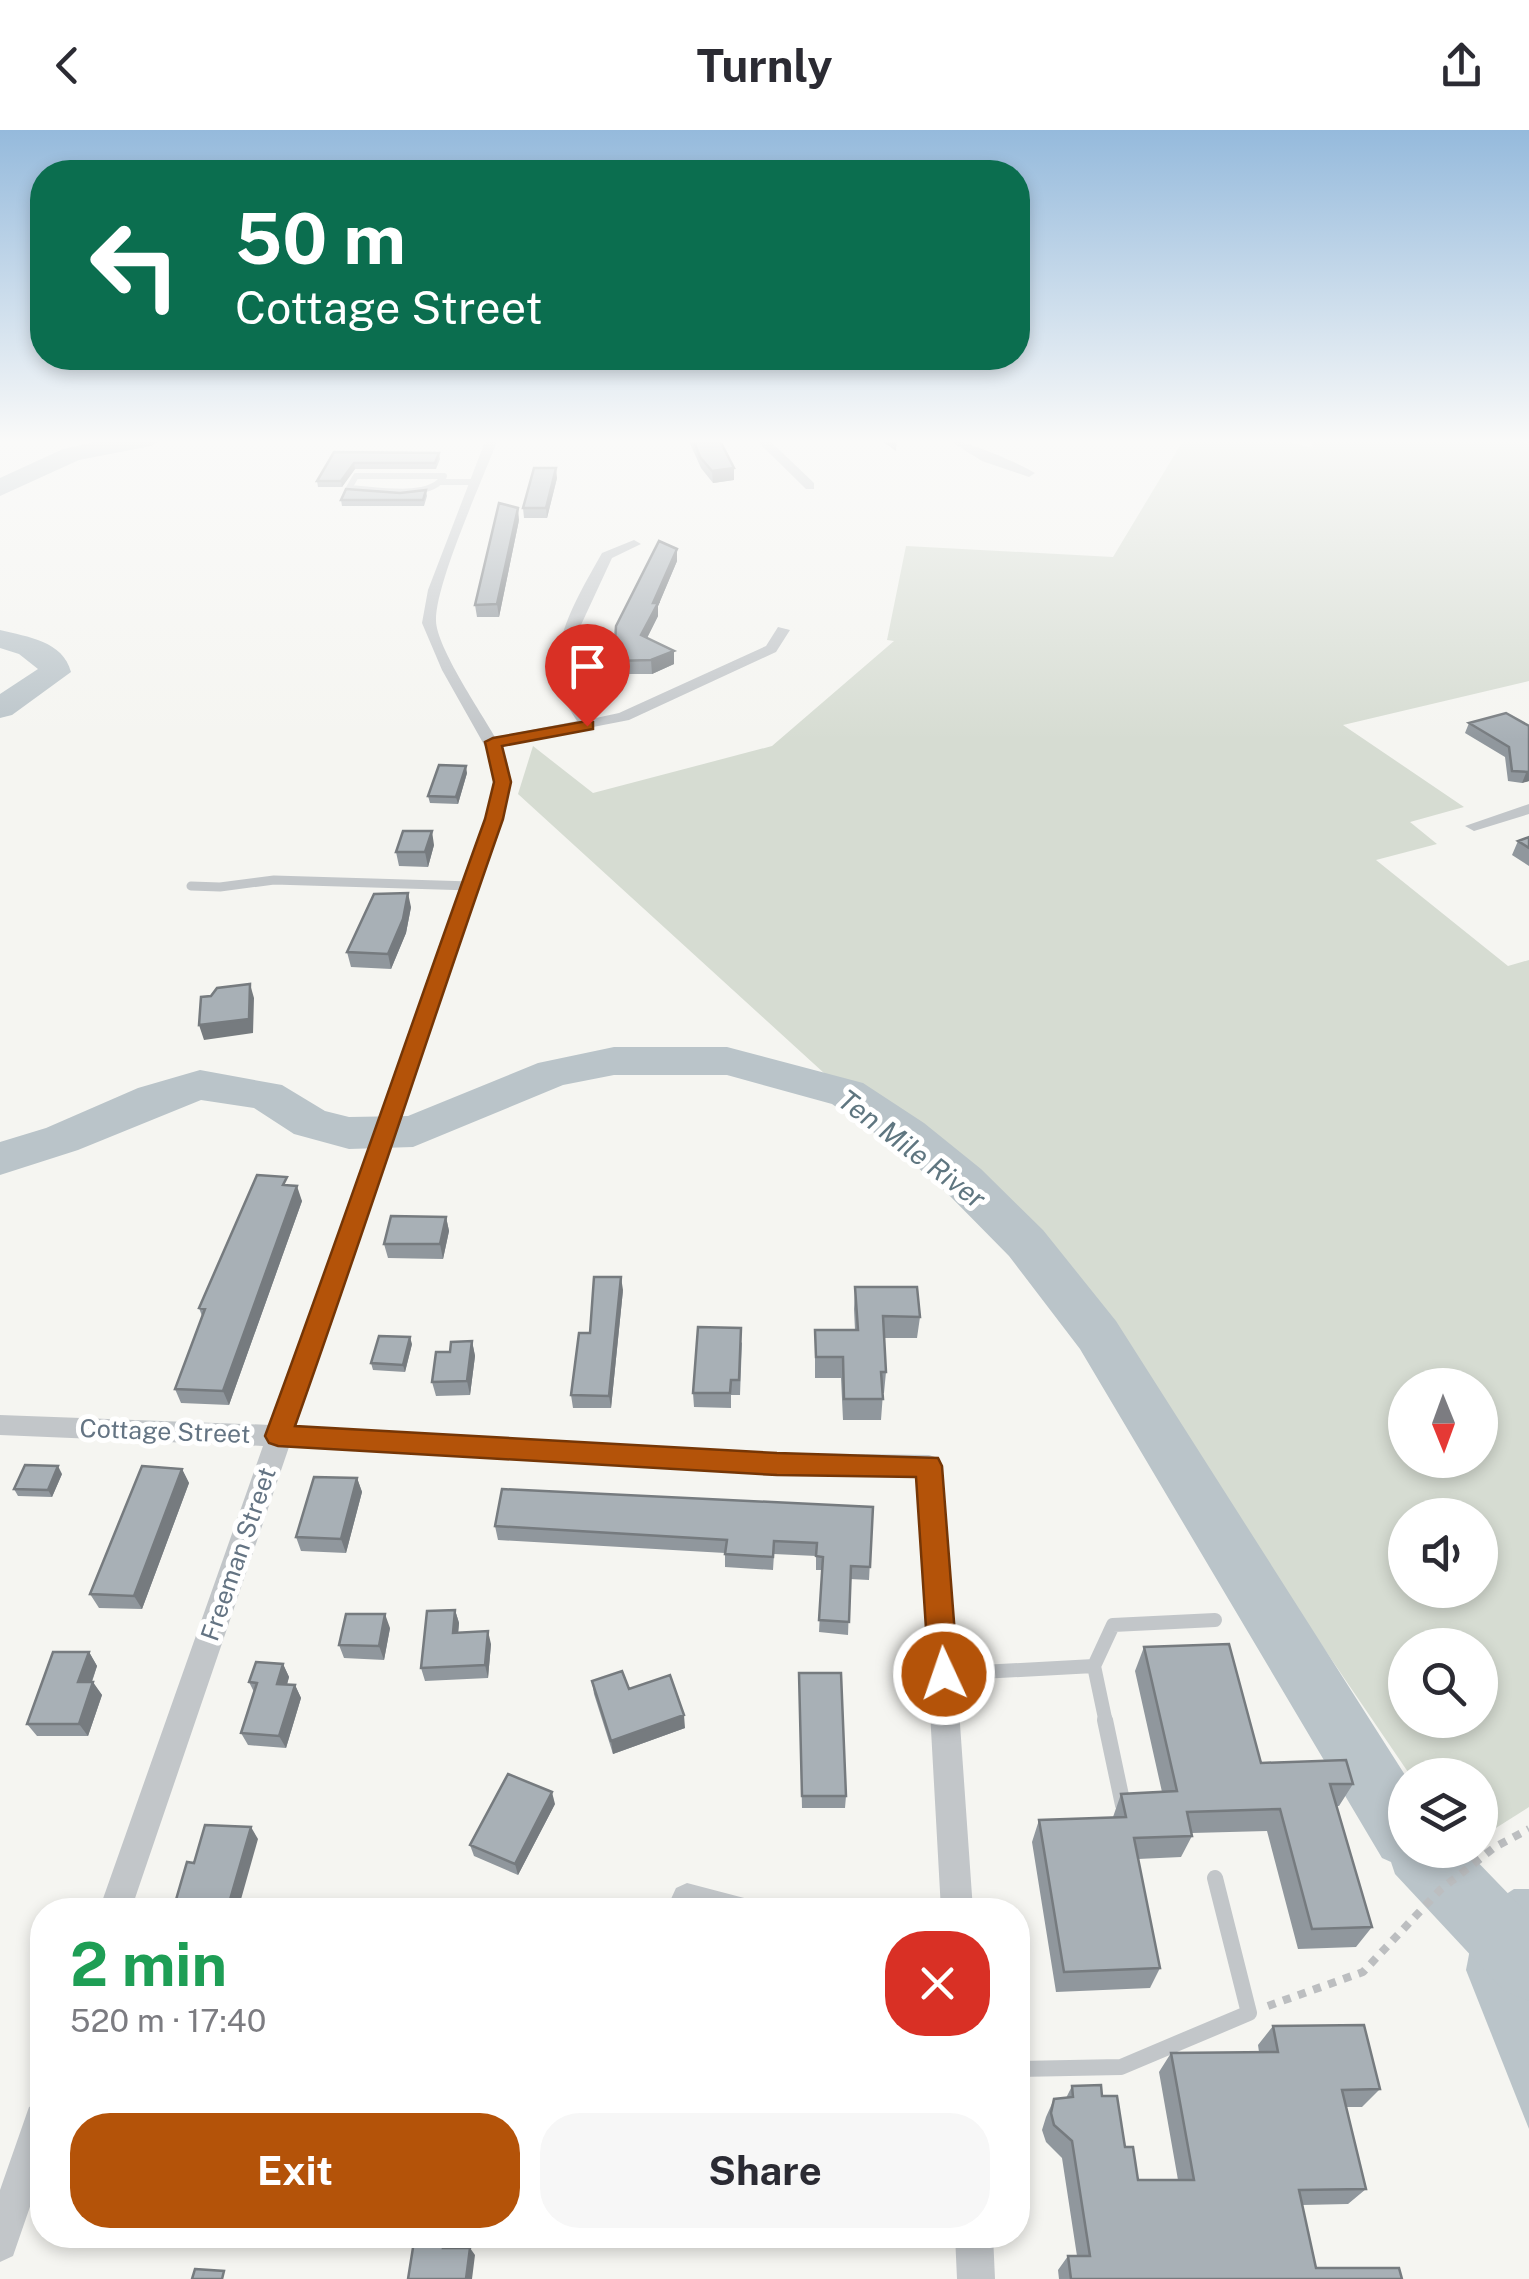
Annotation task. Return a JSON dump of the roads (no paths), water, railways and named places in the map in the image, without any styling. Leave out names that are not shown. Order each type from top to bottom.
[{"type":"street","points":[[454,539],[435,590],[429,623],[448,670],[493,742],[622,717],[770,649],[783,630]]},
{"type":"street","points":[[587,726],[567,690],[567,640],[607,556],[634,544]]},
{"type":"street","name":"Freeman Street","points":[[119,1898],[471,886],[503,782],[493,742]]},
{"type":"street","points":[[1474,826],[1529,810]]},
{"type":"street","name":"Cottage Street","points":[[0,1425],[777,1464],[929,1466],[944,1674]]},
{"type":"street","points":[[944,1674],[956,1898]]},
{"type":"street","points":[[0,2243],[30,2155]]},
{"type":"street","points":[[975,2248],[976,2279]]},
{"type":"lane","points":[[191,886],[220,887],[274,880],[471,886]]},
{"type":"lane","points":[[1123,1804],[1094,1666],[1113,1625],[1215,1620]]},
{"type":"lane","points":[[944,1674],[1094,1666]]},
{"type":"lane","points":[[1030,2069],[1121,2067],[1249,2013],[1215,1878]]},
{"type":"waterway","name":"Ten Mile River","points":[[0,639],[30,647],[52,660],[55,672],[0,708]]},
{"type":"waterway","name":"Ten Mile River","points":[[0,1159],[200,1085],[266,1095],[310,1123],[349,1133],[413,1131],[553,1073],[614,1061],[727,1061],[847,1093],[908,1134],[964,1181],[1026,1243],[1098,1335],[1388,1807]]},
{"type":"waterway","name":"Ten Mile River","points":[[1436,1868],[1529,1966]]}]
